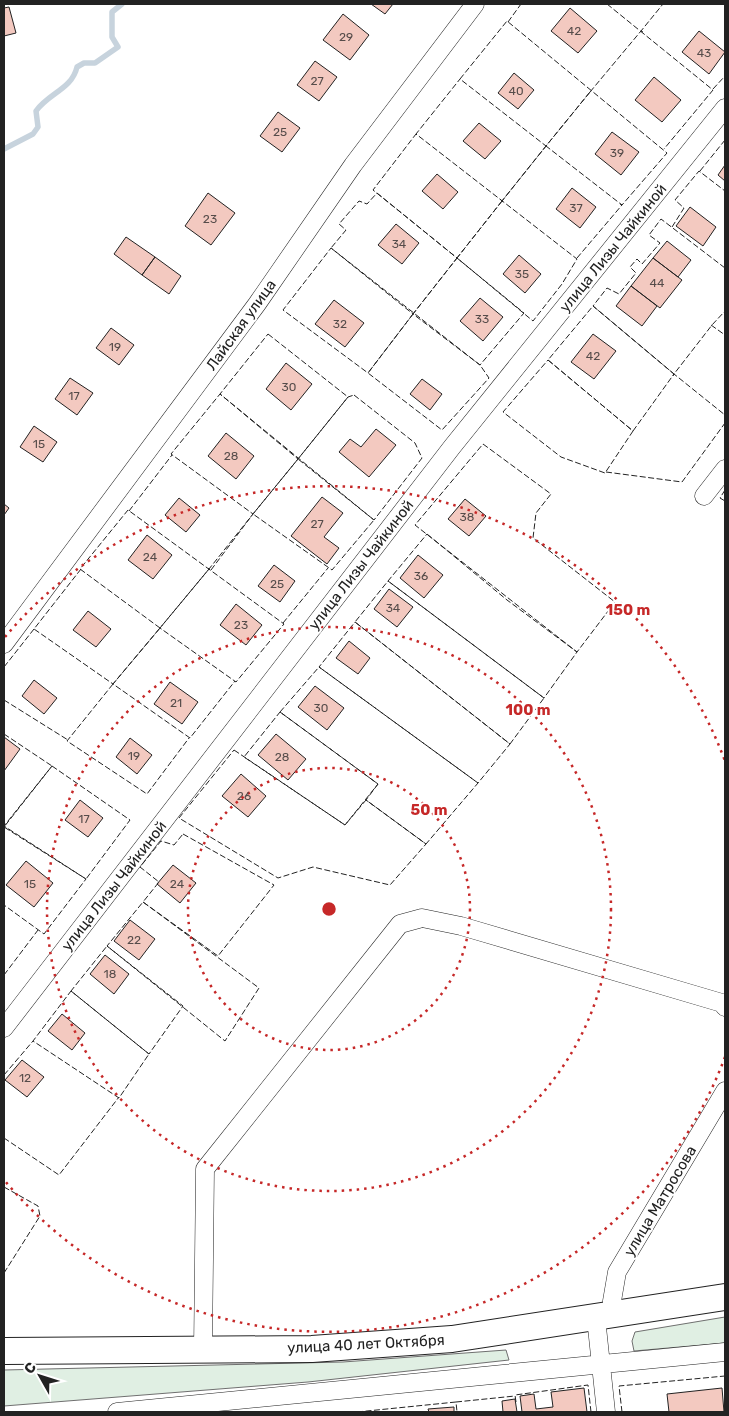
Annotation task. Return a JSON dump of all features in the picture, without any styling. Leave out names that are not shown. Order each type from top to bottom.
[{"type":"main road","name":"улица 40 лет Октября","points":[[4,1351],[312,1349],[452,1339],[725,1297]]},
{"type":"street","name":"Лайская улица","points":[[4,644],[257,304],[353,165],[475,4]]},
{"type":"street","name":"улица Лизы Чайкиной","points":[[4,1028],[452,447],[725,108]]},
{"type":"street","points":[[704,496],[725,469]]},
{"type":"street","points":[[203,1350],[205,1169],[400,924],[422,918],[461,926],[722,1003],[725,1007]]},
{"type":"street","name":"улица Матросова","points":[[606,1412],[600,1366],[604,1317],[612,1301],[618,1272],[725,1091]]},
{"type":"street","points":[[117,1412],[600,1366],[725,1352]]},
{"type":"green space","points":[[725,1317],[725,1343],[634,1351],[632,1341],[635,1332]]},
{"type":"green space","points":[[506,1350],[509,1360],[308,1382],[4,1406],[4,1370],[343,1362]]},
{"type":"building","points":[[371,4],[393,4],[385,14]]},
{"type":"building","points":[[9,7],[16,33],[4,36],[4,8]]},
{"type":"building","points":[[570,8],[597,31],[578,53],[551,31]]},
{"type":"building","points":[[343,14],[369,35],[350,60],[323,40]]},
{"type":"building","points":[[699,31],[725,52],[709,74],[682,52]]},
{"type":"building","points":[[315,61],[337,77],[319,101],[297,85]]},
{"type":"building","points":[[514,73],[534,90],[518,109],[498,93]]},
{"type":"building","points":[[654,77],[681,100],[662,122],[635,100]]},
{"type":"building","points":[[278,112],[300,128],[282,152],[260,136]]},
{"type":"building","points":[[479,123],[501,141],[485,159],[463,141]]},
{"type":"building","points":[[612,132],[639,152],[621,175],[595,154]]},
{"type":"building","points":[[725,165],[725,181],[718,175]]},
{"type":"building","points":[[437,174],[458,192],[443,209],[422,191]]},
{"type":"building","points":[[572,188],[596,207],[580,228],[556,209]]},
{"type":"building","points":[[208,193],[235,213],[211,245],[185,226]]},
{"type":"building","points":[[690,207],[716,227],[703,246],[676,226]]},
{"type":"building","points":[[396,224],[419,243],[402,264],[378,245]]},
{"type":"building","points":[[126,237],[155,257],[142,275],[114,254]]},
{"type":"building","points":[[667,241],[691,260],[678,277],[653,258]]},
{"type":"building","points":[[519,255],[541,274],[525,293],[503,274]]},
{"type":"building","points":[[155,257],[181,276],[169,294],[142,275]]},
{"type":"building","points":[[653,258],[682,280],[660,308],[631,286]]},
{"type":"building","points":[[631,286],[657,306],[642,326],[616,306]]},
{"type":"building","points":[[480,298],[503,317],[483,341],[460,321]]},
{"type":"building","points":[[334,300],[364,323],[345,347],[315,324]]},
{"type":"building","points":[[111,328],[134,345],[119,365],[96,348]]},
{"type":"building","points":[[593,334],[616,351],[594,379],[571,362]]},
{"type":"building","points":[[286,363],[312,384],[291,410],[266,389]]},
{"type":"building","points":[[70,378],[93,393],[77,415],[55,399]]},
{"type":"building","points":[[422,379],[442,394],[430,410],[410,394]]},
{"type":"building","points":[[34,426],[57,442],[43,462],[20,447]]},
{"type":"building","points":[[376,429],[396,445],[369,477],[339,452],[350,439],[361,447]]},
{"type":"building","points":[[226,433],[254,456],[236,479],[208,456]]},
{"type":"building","points":[[322,497],[343,513],[324,537],[339,548],[327,564],[291,536]]},
{"type":"building","points":[[179,498],[200,515],[186,532],[165,515]]},
{"type":"building","points":[[465,499],[486,516],[469,536],[448,519]]},
{"type":"building","points":[[4,504],[9,508],[4,515]]},
{"type":"building","points":[[147,535],[172,555],[153,579],[128,560]]},
{"type":"building","points":[[418,555],[443,575],[424,598],[400,578]]},
{"type":"building","points":[[274,565],[295,581],[280,602],[258,586]]},
{"type":"building","points":[[389,589],[413,607],[397,627],[374,609]]},
{"type":"building","points":[[236,604],[262,625],[246,645],[220,625]]},
{"type":"building","points":[[88,611],[111,629],[96,647],[73,630]]},
{"type":"building","points":[[349,641],[370,658],[358,674],[336,658]]},
{"type":"building","points":[[34,680],[57,698],[44,714],[22,696]]},
{"type":"building","points":[[170,682],[198,702],[182,724],[154,704]]},
{"type":"building","points":[[315,686],[344,708],[327,730],[298,707]]},
{"type":"building","points":[[276,734],[306,759],[288,780],[258,755]]},
{"type":"building","points":[[4,737],[20,749],[4,771]]},
{"type":"building","points":[[130,738],[152,755],[137,774],[116,757]]},
{"type":"building","points":[[241,774],[266,796],[248,817],[222,796]]},
{"type":"building","points":[[80,800],[103,818],[88,837],[65,820]]},
{"type":"building","points":[[26,861],[53,883],[34,907],[6,885]]},
{"type":"building","points":[[173,865],[196,883],[180,903],[157,884]]},
{"type":"building","points":[[130,920],[155,939],[139,960],[114,941]]},
{"type":"building","points":[[105,955],[129,974],[114,994],[90,974]]},
{"type":"building","points":[[62,1014],[85,1033],[72,1050],[48,1031]]},
{"type":"building","points":[[22,1060],[44,1077],[27,1097],[5,1080]]},
{"type":"building","points":[[584,1388],[587,1412],[522,1412],[520,1396],[534,1394],[536,1409],[553,1407],[551,1392]]},
{"type":"building","points":[[722,1388],[724,1412],[669,1412],[667,1394]]},
{"type":"building","points":[[515,1399],[517,1412],[503,1412],[502,1401]]},
{"type":"building","points":[[454,1407],[454,1412],[429,1412],[428,1409]]},
{"type":"waterway","points":[[4,149],[33,134],[38,127],[36,111],[70,81],[77,67],[84,63],[95,63],[118,47],[112,37],[112,12],[122,4]]},
{"type":"fence","points":[[508,22],[521,4]]},
{"type":"fence","points":[[607,4],[713,90],[664,149]]},
{"type":"fence","points":[[643,32],[641,31],[663,4]]},
{"type":"fence","points":[[590,92],[546,146],[460,79],[507,21],[667,153],[622,205],[546,146],[590,92]]},
{"type":"fence","points":[[590,92],[641,31]]},
{"type":"fence","points":[[713,89],[725,76]]},
{"type":"fence","points":[[417,135],[460,79]]},
{"type":"fence","points":[[502,201],[457,258],[373,190],[416,134],[577,259],[562,284],[533,321],[457,258],[502,201]]},
{"type":"fence","points":[[700,171],[725,140]]},
{"type":"fence","points":[[500,199],[502,201],[546,146]]},
{"type":"fence","points":[[503,202],[546,146]]},
{"type":"fence","points":[[672,227],[684,208],[675,200],[699,171],[725,191]]},
{"type":"fence","points":[[377,193],[457,258],[413,314],[331,248],[346,230],[339,224],[359,201],[367,204],[377,193]]},
{"type":"fence","points":[[577,258],[622,205],[620,204]]},
{"type":"fence","points":[[725,268],[661,219],[649,235],[660,243],[642,264],[637,259],[630,267],[636,273],[619,294],[607,288],[593,306],[674,374],[725,311]]},
{"type":"fence","points":[[413,314],[368,373],[283,310],[331,248],[480,365],[489,378],[442,430],[368,373],[413,314]]},
{"type":"fence","points":[[457,258],[524,313],[480,365],[413,314],[457,258]]},
{"type":"fence","points":[[593,306],[674,374],[633,431],[548,360],[593,306]]},
{"type":"fence","points":[[711,325],[725,335]]},
{"type":"fence","points":[[268,334],[348,397],[298,459],[220,394],[268,334]]},
{"type":"fence","points":[[548,360],[633,431],[605,473],[561,457],[503,412],[548,360]]},
{"type":"fence","points":[[673,376],[674,374],[725,415]]},
{"type":"fence","points":[[298,459],[253,514],[171,454],[220,394],[374,520],[332,570],[253,514],[298,459]]},
{"type":"fence","points":[[354,395],[415,443],[422,458],[374,520],[298,459],[348,397],[354,395]]},
{"type":"fence","points":[[606,472],[682,482],[725,423]]},
{"type":"fence","points":[[483,444],[551,494],[536,513],[533,538],[615,602],[577,652],[415,525],[483,444]]},
{"type":"fence","points":[[129,511],[172,455]]},
{"type":"fence","points":[[725,490],[720,498],[725,501]]},
{"type":"fence","points":[[209,569],[160,628],[80,569],[128,510],[284,624],[236,682],[160,628],[209,569]]},
{"type":"fence","points":[[208,568],[253,514]]},
{"type":"fence","points":[[211,570],[253,514]]},
{"type":"fence","points":[[427,534],[507,600],[577,652],[544,698],[388,581],[427,534]]},
{"type":"fence","points":[[283,623],[328,568]]},
{"type":"fence","points":[[81,569],[34,629],[113,684],[160,628]]},
{"type":"fence","points":[[388,581],[544,698],[510,744],[355,622],[388,581]]},
{"type":"fence","points":[[355,622],[510,744],[478,783],[319,667],[355,622]]},
{"type":"fence","points":[[160,628],[113,684],[190,738],[235,681]]},
{"type":"fence","points":[[4,667],[34,629]]},
{"type":"fence","points":[[319,667],[478,783],[426,844],[366,800],[378,784],[280,712],[319,667]]},
{"type":"fence","points":[[113,684],[67,741],[147,794],[189,738]]},
{"type":"fence","points":[[4,700],[68,740]]},
{"type":"fence","points":[[280,712],[378,784],[345,825],[244,757],[280,712]]},
{"type":"fence","points":[[4,734],[52,766],[4,827],[86,879],[44,934],[4,905]]},
{"type":"fence","points":[[234,750],[345,825],[366,800],[426,844],[390,885],[313,867],[278,878],[179,818],[234,750]]},
{"type":"fence","points":[[52,766],[130,820],[86,879],[4,826],[52,766]]},
{"type":"fence","points":[[183,834],[274,885],[218,956],[143,902],[159,882],[140,867],[161,841],[174,845],[183,834]]},
{"type":"fence","points":[[143,902],[259,988],[225,1041],[107,946],[143,902]]},
{"type":"fence","points":[[4,975],[38,930]]},
{"type":"fence","points":[[107,946],[183,1006],[149,1054],[71,991],[107,946]]},
{"type":"fence","points":[[71,991],[149,1054],[119,1098],[33,1041],[71,991]]},
{"type":"fence","points":[[4,1075],[33,1041]]},
{"type":"fence","points":[[4,1138],[59,1175],[119,1097]]},
{"type":"fence","points":[[4,1187],[38,1206],[40,1216],[4,1273]]},
{"type":"fence","points":[[622,1412],[619,1386],[725,1376]]},
{"type":"fence","points":[[516,1402],[515,1395],[588,1385],[591,1412]]},
{"type":"fence","points":[[456,1402],[515,1396]]},
{"type":"fence","points":[[357,1412],[456,1402],[457,1412]]}]
